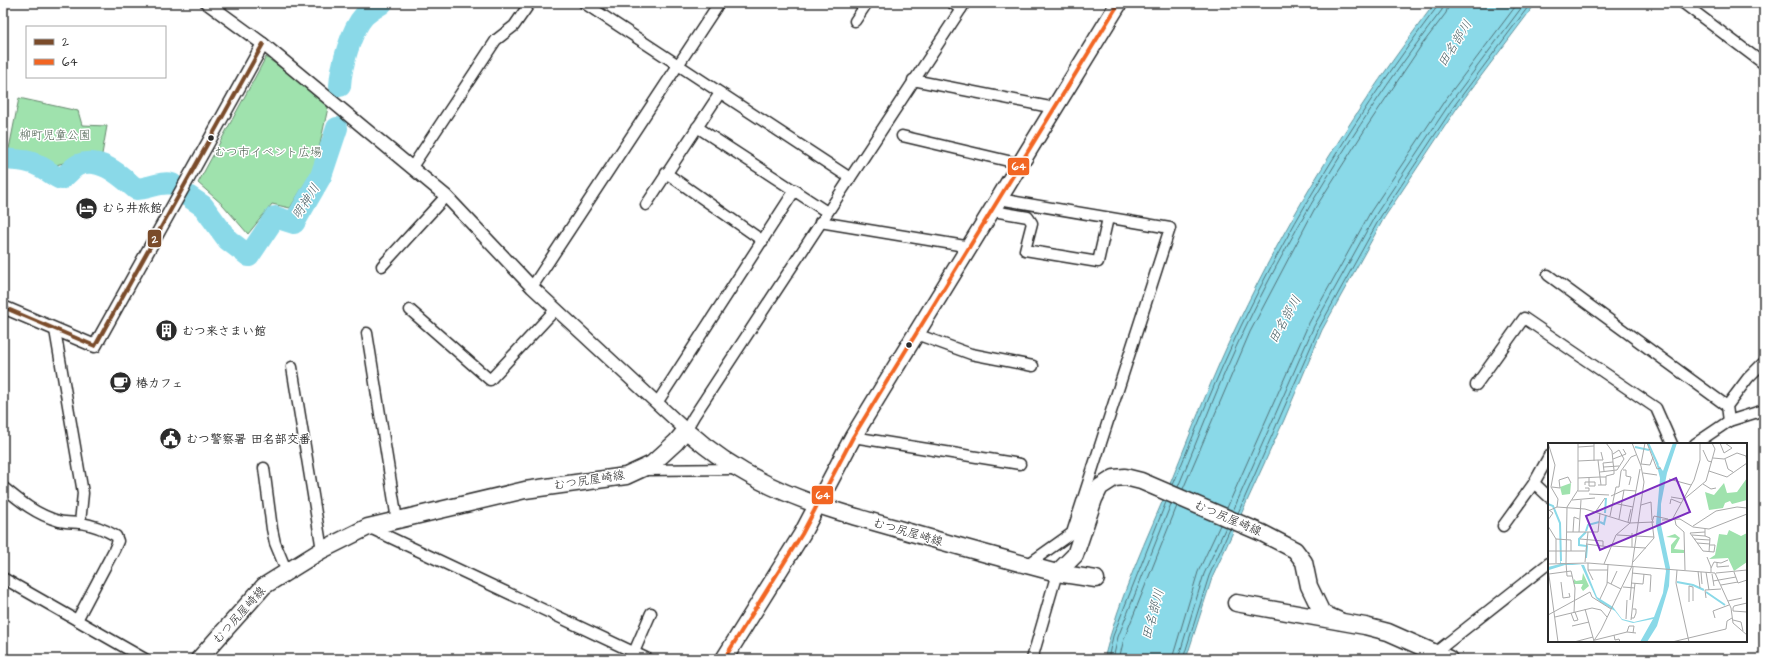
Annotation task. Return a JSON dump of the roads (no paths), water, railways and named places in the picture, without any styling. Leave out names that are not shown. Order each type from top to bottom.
[{"type":"main road","points":[[724,659],[802,534],[815,505],[853,437],[971,247],[1119,3]]},
{"type":"main road","name":"むつ尻屋崎線","points":[[199,659],[264,586],[322,550],[368,527],[525,490],[626,476],[642,470],[658,459],[686,430],[719,458],[736,469],[815,505],[1027,565],[1058,573],[1096,579]]},
{"type":"main road","name":"むつ尻屋崎線","points":[[1058,573],[1075,555],[1094,499],[1100,487],[1114,478],[1125,477],[1141,481],[1262,533],[1295,550],[1304,562],[1309,586],[1322,613],[1340,621]]},
{"type":"main road","name":"むつ尻屋崎線","points":[[1236,602],[1340,621],[1388,632],[1442,656]]},
{"type":"street","points":[[207,3],[263,44],[446,196],[532,287],[686,430],[698,409],[850,178],[960,5]]},
{"type":"street","points":[[412,167],[496,40],[514,26],[530,3]]},
{"type":"street","points":[[584,3],[850,178]]},
{"type":"street","points":[[532,287],[677,64],[719,3]]},
{"type":"street","points":[[855,21],[868,3]]},
{"type":"street","points":[[1683,3],[1764,64]]},
{"type":"street","points":[[3,307],[95,346],[263,44]]},
{"type":"street","points":[[913,80],[1055,108]]},
{"type":"street","points":[[646,205],[720,93]]},
{"type":"street","points":[[697,127],[827,212]]},
{"type":"street","points":[[902,136],[1021,164]]},
{"type":"street","points":[[666,173],[763,241]]},
{"type":"street","points":[[657,403],[795,190]]},
{"type":"street","points":[[382,266],[446,196]]},
{"type":"street","points":[[996,205],[1028,217],[1032,223],[1025,250],[1098,262],[1108,218]]},
{"type":"street","points":[[996,205],[1108,218],[1170,228],[1072,533],[1027,565]]},
{"type":"street","points":[[820,222],[971,247]]},
{"type":"street","points":[[1548,275],[1727,406]]},
{"type":"street","points":[[410,310],[490,380],[556,309]]},
{"type":"street","points":[[1476,385],[1524,318],[1656,408],[1672,443]]},
{"type":"street","points":[[55,330],[82,494],[80,523]]},
{"type":"street","points":[[366,333],[397,520]]},
{"type":"street","points":[[916,334],[971,354],[1033,366]]},
{"type":"street","points":[[1729,421],[1727,406],[1748,378],[1764,362]]},
{"type":"street","points":[[292,367],[322,550]]},
{"type":"street","points":[[1696,443],[1729,421],[1764,410]]},
{"type":"street","points":[[853,437],[1020,464]]},
{"type":"street","points":[[1503,526],[1534,483],[1548,458]]},
{"type":"street","points":[[264,468],[272,529],[287,572]]},
{"type":"street","points":[[642,470],[736,469]]},
{"type":"street","points":[[1534,483],[1548,496]]},
{"type":"street","points":[[3,488],[26,506],[40,514],[61,522],[80,523],[100,527],[116,536],[118,542],[77,620]]},
{"type":"street","points":[[368,527],[633,656],[648,659]]},
{"type":"street","points":[[1442,656],[1548,564]]},
{"type":"street","points":[[1032,659],[1058,573]]},
{"type":"street","points":[[3,578],[145,659]]},
{"type":"street","points":[[633,656],[652,614]]},
{"type":"water","name":"田名部川","points":[[1435,3],[1536,3],[1457,108],[1384,218],[1322,330],[1284,420],[1212,578],[1186,659],[1104,659],[1117,613],[1134,568],[1203,401],[1237,325],[1258,283],[1303,199],[1353,119]]},
{"type":"waterway","name":"明神川","points":[[340,86],[342,69],[351,39],[359,22],[370,11],[382,3]]},
{"type":"waterway","name":"明神川","points":[[188,196],[203,206],[228,240],[249,256],[275,217],[294,223],[321,176],[337,128]]},
{"type":"waterway","name":"明神川","points":[[3,159],[32,163],[61,179],[78,165],[94,163],[102,165],[117,173],[136,189],[168,183],[172,184]]},
{"type":"place","name":"むら井旅館","points":[[86,208]]},
{"type":"place","name":"むつ来さまい館","points":[[167,331]]},
{"type":"place","name":"椿カフェ","points":[[120,383]]},
{"type":"place","name":"むつ警察署 田名部交番","points":[[170,439]]},
{"type":"park label","name":"柳町児童公園","points":[[55,135]]},
{"type":"park label","name":"むつ市イベント広場","points":[[268,152]]}]
